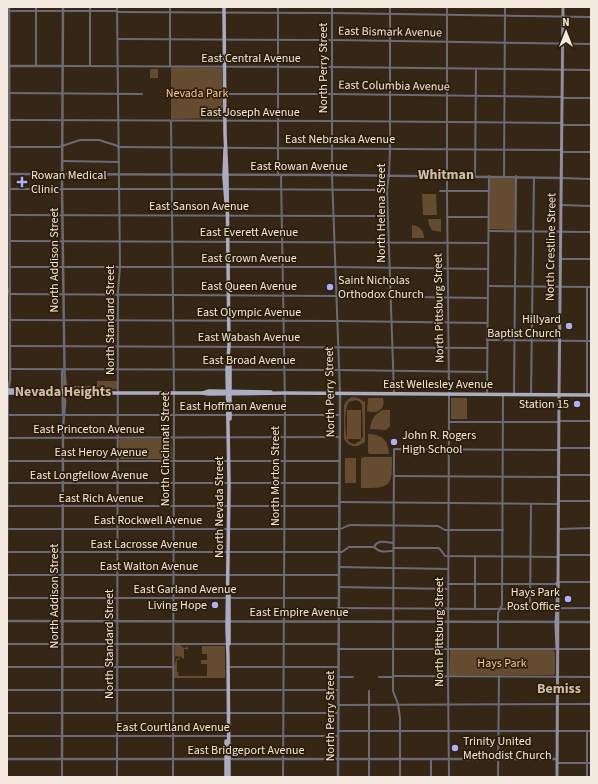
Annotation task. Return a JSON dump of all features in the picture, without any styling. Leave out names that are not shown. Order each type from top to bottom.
[{"type":"main road","name":"North Nevada Street","points":[[224,7],[225,148],[229,321],[227,777]]},
{"type":"main road","name":"North Crestline Street","points":[[557,777],[560,232],[563,7]]},
{"type":"main road","name":"East Wellesley Avenue","points":[[8,391],[202,393],[208,391],[229,393],[589,395]]},
{"type":"street","points":[[7,599],[7,415],[10,369],[10,215],[8,202],[10,189],[8,174],[10,147],[8,66],[9,7]]},
{"type":"street","points":[[36,7],[36,66]]},
{"type":"street","name":"North Addison Street","points":[[62,777],[63,392],[65,373],[63,369],[62,189],[63,7]]},
{"type":"street","points":[[90,7],[90,66]]},
{"type":"street","name":"North Standard Street","points":[[117,7],[120,267],[118,295],[119,415],[117,777]]},
{"type":"street","points":[[170,7],[170,66]]},
{"type":"street","name":"North Morton Street","points":[[278,7],[278,148],[282,215],[285,393],[283,777]]},
{"type":"street","name":"North Perry Street","points":[[332,7],[332,175],[340,394],[338,777]]},
{"type":"street","name":"North Helena Street","points":[[390,7],[390,149],[387,190],[394,394]]},
{"type":"street","name":"North Pittsburg Street","points":[[447,7],[449,777]]},
{"type":"street","points":[[504,176],[505,7]]},
{"type":"street","points":[[8,12],[90,11],[332,13],[447,16],[591,17]]},
{"type":"street","name":"East Bismark Avenue","points":[[118,39],[332,40],[591,44]]},
{"type":"street","name":"East Central Avenue","points":[[8,66],[332,67],[591,70]]},
{"type":"street","points":[[475,176],[476,69]]},
{"type":"street","points":[[9,93],[142,94]]},
{"type":"street","name":"East Columbia Avenue","points":[[225,94],[389,94],[591,98]]},
{"type":"street","name":"East Joseph Avenue","points":[[9,120],[475,122],[591,125]]},
{"type":"street","name":"North Cincinnati Street","points":[[171,121],[174,346],[173,777]]},
{"type":"street","name":"East Nebraska Avenue","points":[[10,147],[63,146],[80,140],[99,140],[118,147],[475,149],[591,152]]},
{"type":"street","points":[[63,161],[119,162]]},
{"type":"street","name":"East Rowan Avenue","points":[[8,174],[516,176],[591,179]]},
{"type":"street","points":[[487,395],[489,176]]},
{"type":"street","points":[[514,395],[516,176]]},
{"type":"street","points":[[531,395],[534,177]]},
{"type":"street","points":[[10,189],[387,190]]},
{"type":"street","points":[[440,191],[489,191]]},
{"type":"street","points":[[561,206],[591,206]]},
{"type":"street","name":"East Sanson Avenue","points":[[10,215],[388,216]]},
{"type":"street","points":[[447,217],[488,217]]},
{"type":"street","points":[[489,231],[591,232]]},
{"type":"street","name":"East Everett Avenue","points":[[10,241],[334,241],[488,243]]},
{"type":"street","points":[[560,259],[591,259]]},
{"type":"street","name":"East Crown Avenue","points":[[10,267],[335,267],[488,269]]},
{"type":"street","points":[[488,286],[591,287]]},
{"type":"street","points":[[587,287],[589,395]]},
{"type":"street","points":[[7,288],[10,296]]},
{"type":"street","name":"East Queen Avenue","points":[[10,296],[63,294],[487,298]]},
{"type":"street","name":"East Olympic Avenue","points":[[10,320],[487,323]]},
{"type":"street","points":[[487,340],[591,341]]},
{"type":"street","name":"East Wabash Avenue","points":[[10,346],[487,348]]},
{"type":"street","name":"East Broad Avenue","points":[[10,369],[284,369],[487,372]]},
{"type":"street","points":[[498,649],[498,613],[502,605],[503,584],[503,395]]},
{"type":"street","name":"East Hoffman Avenue","points":[[7,415],[340,415]]},
{"type":"street","points":[[449,422],[591,421]]},
{"type":"street","name":"East Princeton Avenue","points":[[7,438],[340,437]]},
{"type":"street","points":[[400,777],[400,731],[398,704],[394,691],[393,677],[394,449],[503,450],[591,448]]},
{"type":"street","name":"East Heroy Avenue","points":[[7,461],[339,461]]},
{"type":"street","points":[[394,476],[503,477],[591,475]]},
{"type":"street","name":"East Longfellow Avenue","points":[[7,484],[339,484]]},
{"type":"street","points":[[339,502],[531,504],[591,501]]},
{"type":"street","points":[[530,609],[531,504]]},
{"type":"street","name":"East Rich Avenue","points":[[7,506],[339,506]]},
{"type":"street","name":"East Rockwell Avenue","points":[[7,529],[284,530],[343,529],[348,525],[438,526],[445,530],[503,530]]},
{"type":"street","points":[[559,529],[591,528]]},
{"type":"street","name":"East Lacrosse Avenue","points":[[374,547],[380,542],[393,543]]},
{"type":"street","name":"East Lacrosse Avenue","points":[[7,552],[342,552],[350,547],[374,547],[378,551],[382,552],[393,549],[438,548],[443,554],[448,556],[530,557],[591,555]]},
{"type":"street","points":[[475,556],[475,609]]},
{"type":"street","points":[[339,567],[448,568]]},
{"type":"street","name":"East Walton Avenue","points":[[7,576],[339,575]]},
{"type":"street","points":[[448,584],[555,584],[591,582]]},
{"type":"street","points":[[339,587],[448,589]]},
{"type":"street","name":"East Garland Avenue","points":[[7,599],[338,598]]},
{"type":"street","points":[[338,608],[591,608]]},
{"type":"street","name":"East Empire Avenue","points":[[7,621],[591,622]]},
{"type":"street","points":[[7,644],[338,644]]},
{"type":"street","points":[[338,649],[591,650]]},
{"type":"street","points":[[7,667],[173,667]]},
{"type":"street","points":[[228,667],[338,667]]},
{"type":"street","points":[[498,777],[499,676]]},
{"type":"street","points":[[338,677],[353,677]]},
{"type":"street","points":[[379,677],[591,677]]},
{"type":"street","points":[[7,690],[338,690]]},
{"type":"street","points":[[369,691],[369,777]]},
{"type":"street","points":[[338,704],[591,704]]},
{"type":"street","points":[[7,713],[338,713]]},
{"type":"street","points":[[339,731],[591,731]]},
{"type":"street","points":[[586,777],[587,731]]},
{"type":"street","name":"East Courtland Avenue","points":[[7,736],[339,736]]},
{"type":"street","name":"East Bridgeport Avenue","points":[[7,759],[557,759]]},
{"type":"street","points":[[431,759],[431,777]]},
{"type":"street","points":[[557,763],[591,763]]},
{"type":"green space","name":"Nevada Park","points":[[171,68],[222,68],[223,118],[171,119]]},
{"type":"green space","points":[[150,69],[158,69],[158,78],[150,78]]},
{"type":"green space","points":[[491,178],[515,179],[515,230],[489,229]]},
{"type":"green space","points":[[422,194],[436,194],[437,215],[423,215]]},
{"type":"green space","points":[[428,219],[441,219],[441,232],[432,230]]},
{"type":"green space","points":[[412,225],[421,229],[424,238],[412,238]]},
{"type":"green space","points":[[66,375],[68,386],[97,386],[97,381],[117,381],[117,389],[68,389],[66,387]]},
{"type":"green space","points":[[352,397],[358,398],[365,402],[365,442],[358,446],[348,444],[344,439],[344,405],[347,400]],"holes":[[[356,400],[362,405],[363,436],[360,441],[354,444],[349,442],[347,439],[345,422],[346,410],[349,402]]]},
{"type":"green space","points":[[369,398],[383,398],[384,402],[382,408],[377,412],[367,411]]},
{"type":"green space","points":[[451,398],[467,398],[467,419],[451,419]]},
{"type":"green space","points":[[347,410],[361,410],[361,439],[347,439]]},
{"type":"green space","points":[[382,410],[390,410],[390,426],[386,430],[370,429],[373,418]]},
{"type":"green space","points":[[368,434],[381,437],[386,442],[389,454],[369,454]]},
{"type":"green space","points":[[171,439],[172,459],[120,459],[119,440]]},
{"type":"green space","points":[[363,457],[392,457],[391,474],[388,484],[378,487],[361,488],[361,459]]},
{"type":"green space","points":[[345,458],[356,458],[356,483],[345,483]]},
{"type":"green space","points":[[175,645],[180,645],[184,648],[188,647],[188,651],[187,649],[184,649],[184,659],[181,656],[175,656]]},
{"type":"green space","points":[[202,646],[225,646],[225,678],[174,678],[174,666],[177,658],[181,659],[177,660],[177,672],[179,676],[207,676],[207,664],[201,664],[201,660],[207,660],[207,654],[202,654]]},
{"type":"green space","name":"Hays Park","points":[[450,650],[553,650],[555,652],[555,674],[449,675]]},
{"type":"place","name":"Rowan Medical Clinic","points":[[22,182]]},
{"type":"place","name":"Saint Nicholas Orthodox Church","points":[[330,287]]},
{"type":"place","name":"Hillyard Baptist Church","points":[[569,326]]},
{"type":"place","name":"Station 15","points":[[577,404]]},
{"type":"place","name":"John R. Rogers High School","points":[[394,442]]},
{"type":"place","name":"Hays Park Post Office","points":[[568,599]]},
{"type":"place","name":"Living Hope","points":[[215,605]]},
{"type":"place","name":"Trinity United Methodist Church","points":[[455,748]]},
{"type":"district","name":"Whitman","points":[[446,175]]},
{"type":"district","name":"Nevada Heights","points":[[63,392]]},
{"type":"district","name":"Bemiss","points":[[559,689]]}]
